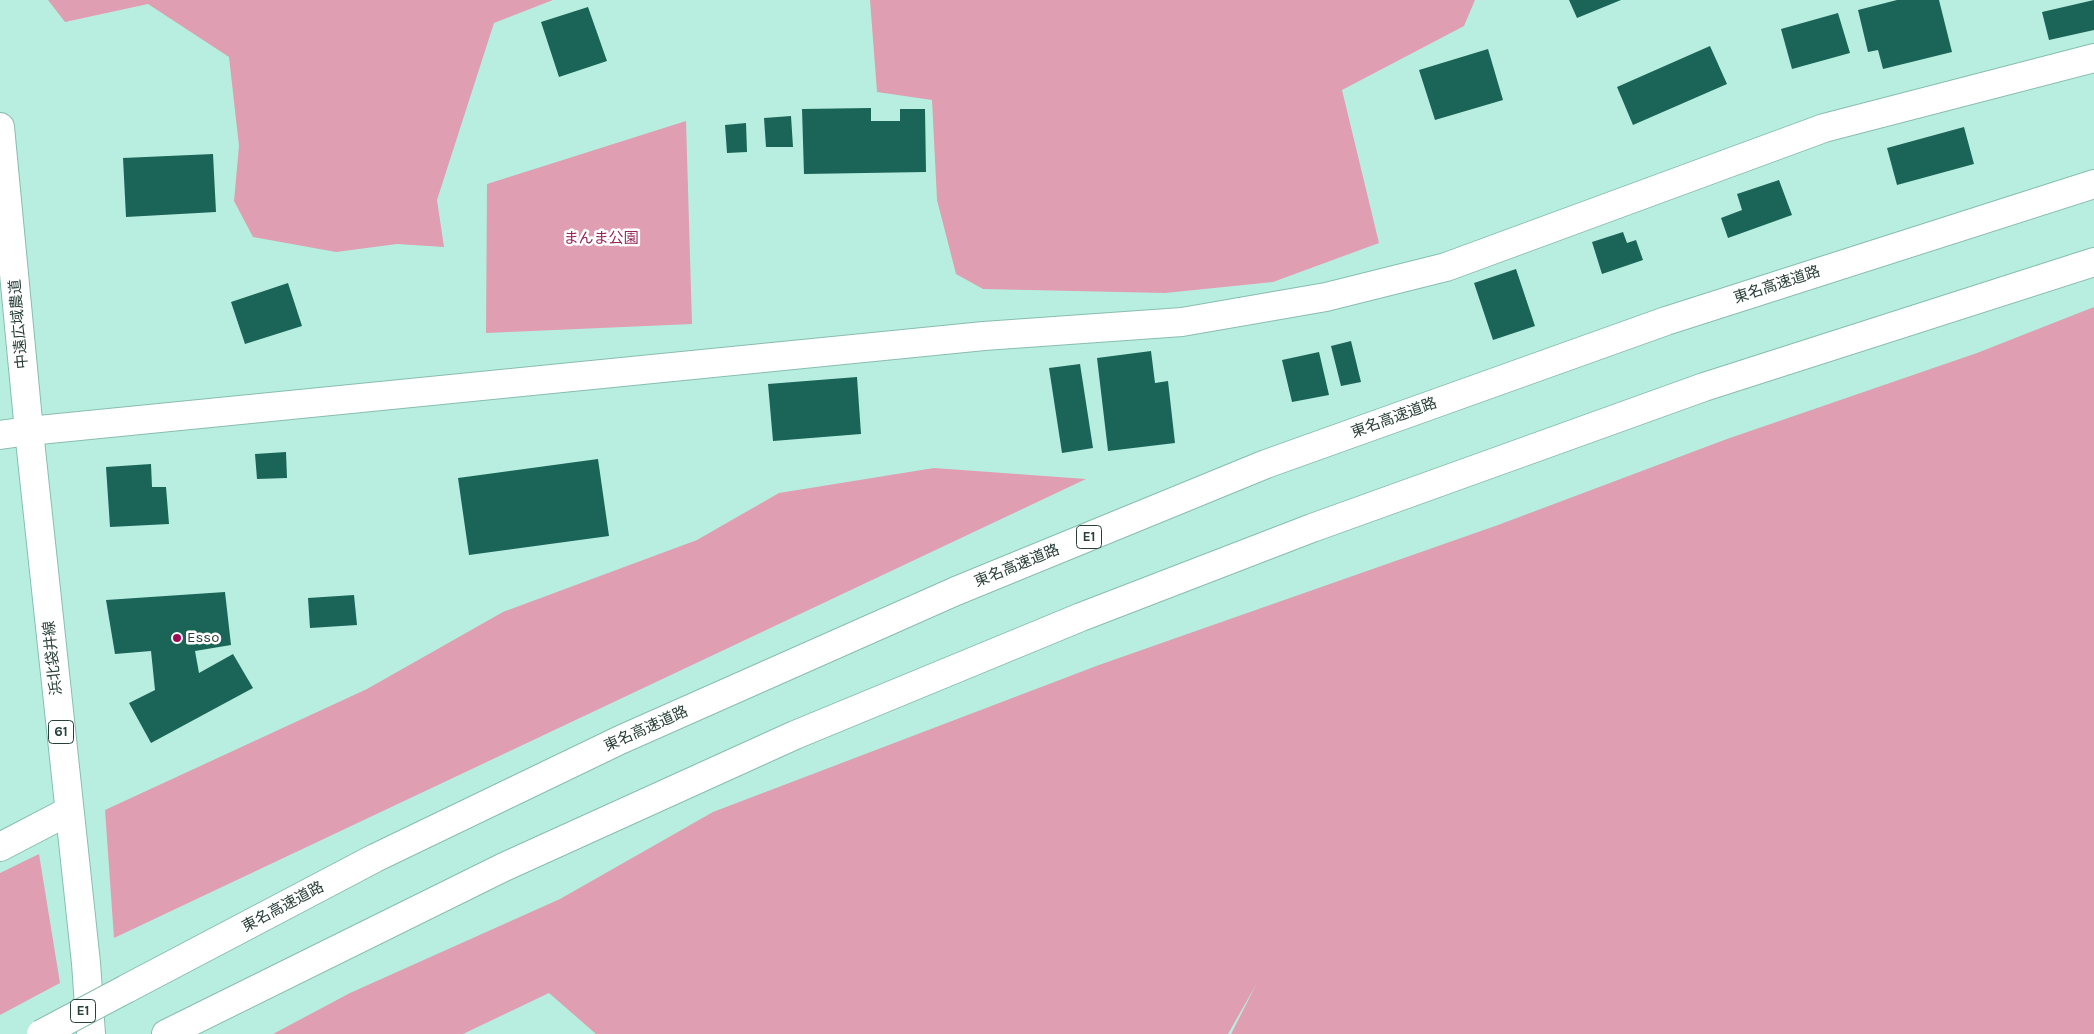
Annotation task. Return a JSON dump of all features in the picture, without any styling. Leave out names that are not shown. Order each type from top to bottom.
[{"type":"main road","points":[[0,435],[984,336],[1182,322],[1326,297],[1446,267],[1824,128],[2094,58]]},
{"type":"main road","name":"中遠広域農道","points":[[0,127],[29,431]]},
{"type":"main road","name":"東名高速道路","points":[[41,1034],[375,858],[620,740],[975,583],[1266,464],[1666,321],[2094,184]]},
{"type":"main road","points":[[166,1034],[504,867],[795,735],[1081,617],[1312,528],[1704,387],[2094,262]]},
{"type":"main road","name":"浜北袋井線","points":[[29,431],[86,962],[90,1034]]},
{"type":"main road","points":[[0,847],[69,811]]},
{"type":"green space","points":[[48,0],[553,0],[494,23],[437,200],[444,247],[397,244],[336,252],[253,237],[234,201],[239,146],[229,57],[148,4],[65,22]]},
{"type":"green space","points":[[870,0],[1475,0],[1464,26],[1342,90],[1379,243],[1273,282],[1165,293],[983,289],[956,274],[937,200],[932,100],[877,92]]},
{"type":"green space","name":"まんま公園","points":[[686,121],[692,324],[486,333],[487,184]]},
{"type":"green space","points":[[2094,307],[2094,1034],[1231,1034],[1257,983],[1228,1034],[596,1034],[549,993],[463,1034],[273,1034],[350,993],[560,899],[713,812],[1099,665],[1498,525],[1727,439],[1977,353]]},
{"type":"green space","points":[[934,468],[1086,479],[114,938],[105,810],[367,689],[503,612],[697,540],[779,493]]},
{"type":"green space","points":[[39,854],[60,983],[0,1015],[0,873]]},
{"type":"building","points":[[1569,0],[1621,0],[1577,18]]},
{"type":"building","points":[[1897,0],[1939,0],[1952,52],[1883,69],[1878,50],[1868,52],[1858,10]]},
{"type":"building","points":[[2094,0],[2094,30],[2049,40],[2042,12]]},
{"type":"building","points":[[588,7],[607,61],[559,77],[541,22]]},
{"type":"building","points":[[1838,13],[1850,53],[1792,69],[1781,29]]},
{"type":"building","points":[[1710,46],[1727,84],[1633,125],[1617,87]]},
{"type":"building","points":[[1488,49],[1503,100],[1435,120],[1419,70]]},
{"type":"building","points":[[871,108],[871,121],[900,121],[900,109],[925,109],[926,172],[804,174],[802,109]]},
{"type":"building","points":[[791,116],[793,147],[766,147],[764,118]]},
{"type":"building","points":[[746,123],[747,152],[727,153],[725,125]]},
{"type":"building","points":[[1964,127],[1974,164],[1897,185],[1887,148]]},
{"type":"building","points":[[213,154],[216,212],[126,217],[123,158]]},
{"type":"building","points":[[1779,180],[1792,215],[1728,238],[1721,218],[1742,210],[1737,194]]},
{"type":"building","points":[[1623,232],[1627,243],[1636,240],[1643,260],[1602,274],[1592,242]]},
{"type":"building","points":[[1516,269],[1535,326],[1493,340],[1474,283]]},
{"type":"building","points":[[288,283],[302,326],[245,344],[231,302]]},
{"type":"building","points":[[1351,341],[1361,382],[1341,386],[1331,346]]},
{"type":"building","points":[[1151,351],[1155,383],[1168,381],[1175,443],[1108,451],[1097,358]]},
{"type":"building","points":[[1319,352],[1329,395],[1292,402],[1282,360]]},
{"type":"building","points":[[1080,364],[1093,448],[1062,453],[1049,368]]},
{"type":"building","points":[[857,377],[861,434],[773,441],[768,384]]},
{"type":"building","points":[[286,452],[287,478],[257,479],[255,454]]},
{"type":"building","points":[[598,459],[609,536],[469,555],[458,478]]},
{"type":"building","points":[[151,464],[152,487],[166,487],[169,524],[110,527],[106,467]]},
{"type":"building","points":[[225,592],[231,645],[195,651],[199,673],[233,654],[253,688],[151,743],[129,703],[155,690],[151,651],[115,654],[106,600]]},
{"type":"building","points":[[354,595],[357,625],[310,628],[308,598]]},
{"type":"place","name":"Esso","points":[[177,638]]}]
